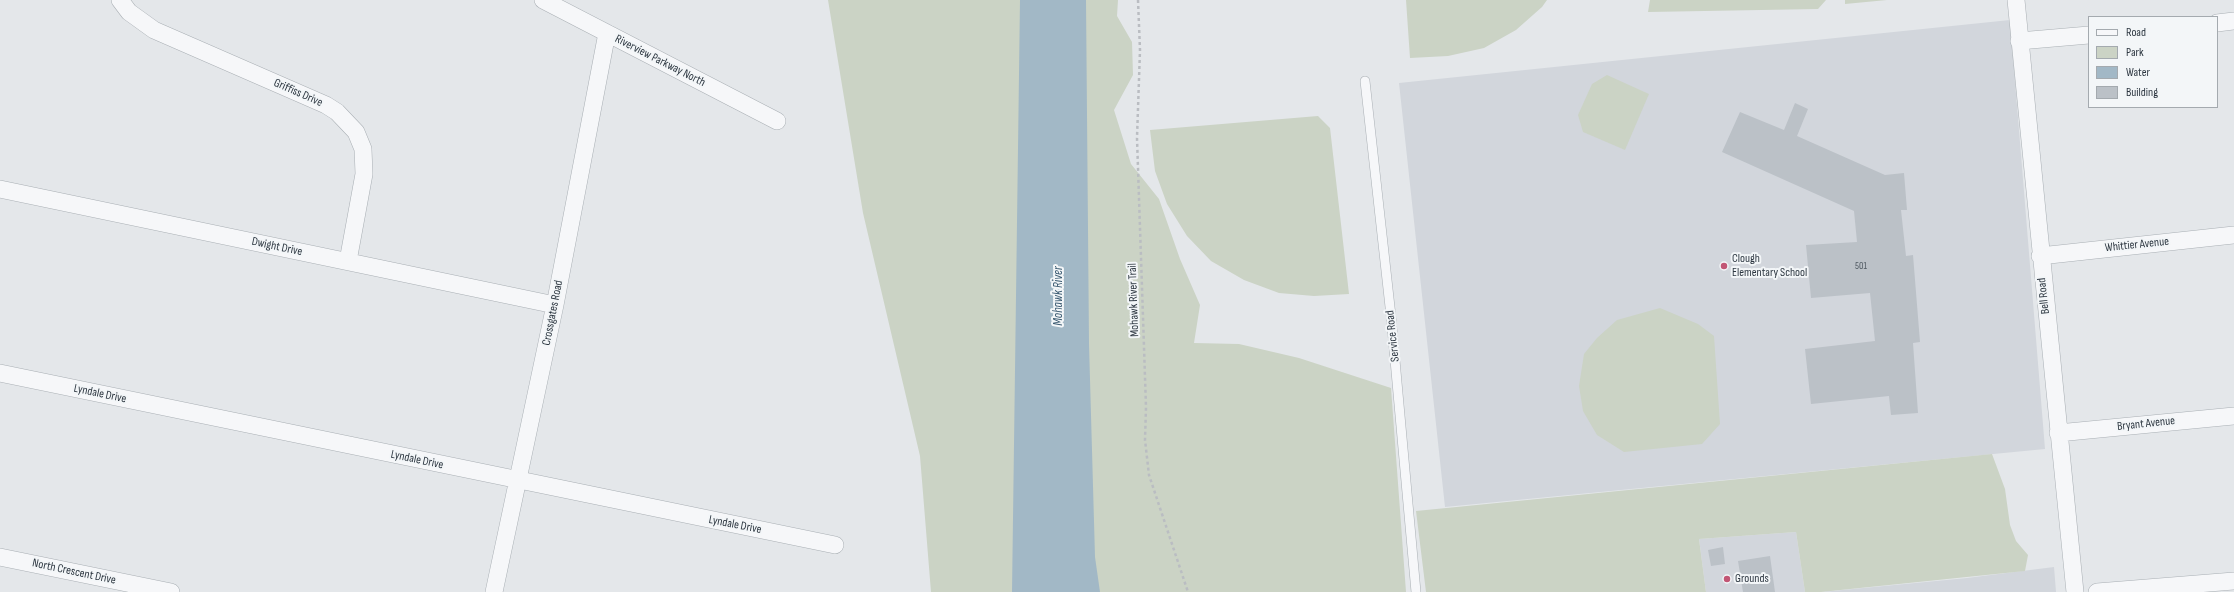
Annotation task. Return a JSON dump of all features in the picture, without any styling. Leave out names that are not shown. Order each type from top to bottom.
[{"type":"street","name":"Griffiss Drive","points":[[120,0],[129,12],[154,30],[326,105],[337,112],[356,132],[363,149],[364,174],[348,261]]},
{"type":"street","name":"Riverview Parkway North","points":[[543,0],[777,121]]},
{"type":"street","name":"Bell Road","points":[[2016,0],[2040,256],[2075,592]]},
{"type":"street","points":[[2218,23],[2234,21]]},
{"type":"street","name":"Crossgates Road","points":[[494,592],[519,481],[555,305],[607,33]]},
{"type":"street","points":[[2019,41],[2088,35]]},
{"type":"street","name":"Dwight Drive","points":[[0,189],[555,305]]},
{"type":"street","name":"Whittier Avenue","points":[[2040,256],[2234,235]]},
{"type":"street","name":"Lyndale Drive","points":[[0,373],[835,545]]},
{"type":"street","name":"Bryant Avenue","points":[[2058,433],[2234,416]]},
{"type":"street","name":"North Crescent Drive","points":[[0,557],[171,592]]},
{"type":"street","points":[[2097,592],[2234,581]]},
{"type":"lane","name":"Service Road","points":[[1364,82],[1391,316],[1416,592]]},
{"type":"path","name":"Mohawk River Trail","points":[[1138,0],[1140,50],[1137,138],[1146,407],[1145,440],[1149,475],[1188,592]]},
{"type":"shaded area","name":"Clough Elementary School","points":[[2010,20],[2045,449],[1445,507],[1399,83]]},
{"type":"shaded area","points":[[1796,532],[1805,592],[1706,592],[1699,539]]},
{"type":"shaded area","points":[[2054,567],[2056,592],[1822,592],[1967,578]]},
{"type":"green space","points":[[828,0],[1118,0],[1117,16],[1132,42],[1133,75],[1114,110],[1131,164],[1159,199],[1180,259],[1200,305],[1194,343],[1239,344],[1299,358],[1391,388],[1406,592],[931,592],[920,456],[863,213]]},
{"type":"green space","points":[[1406,0],[1547,0],[1542,7],[1516,30],[1484,48],[1448,56],[1410,58]]},
{"type":"green space","points":[[1650,0],[1826,0],[1818,9],[1648,12]]},
{"type":"green space","points":[[1845,0],[1887,0],[1845,4]]},
{"type":"green space","points":[[1607,75],[1649,94],[1625,150],[1583,132],[1578,115],[1592,84]]},
{"type":"green space","points":[[1318,116],[1330,128],[1349,294],[1314,296],[1279,293],[1244,280],[1211,261],[1187,236],[1167,204],[1155,171],[1150,130]]},
{"type":"green space","points":[[1660,308],[1698,324],[1714,336],[1720,424],[1702,444],[1624,452],[1597,435],[1583,411],[1579,386],[1584,354],[1597,338],[1617,320]]},
{"type":"green space","points":[[1992,454],[2005,489],[2010,525],[2016,541],[2028,555],[2025,571],[1821,592],[1805,592],[1796,532],[1699,539],[1706,592],[1426,592],[1416,511]]},
{"type":"water","name":"Mohawk River","points":[[1020,0],[1086,0],[1089,344],[1095,557],[1100,592],[1012,592]]},
{"type":"building","points":[[1795,103],[1808,109],[1797,136],[1885,175],[1904,173],[1907,210],[1901,210],[1906,256],[1913,255],[1920,342],[1913,343],[1918,413],[1891,415],[1889,396],[1811,404],[1805,349],[1875,341],[1870,293],[1811,298],[1806,245],[1857,242],[1854,211],[1722,152],[1740,112],[1784,130]]},
{"type":"building","points":[[1723,547],[1725,564],[1711,566],[1708,550]]},
{"type":"building","points":[[1770,556],[1775,592],[1743,592],[1738,561]]},
{"type":"place","name":"Clough Elementary School","points":[[1724,266]]},
{"type":"place","name":"Grounds","points":[[1727,579]]}]
